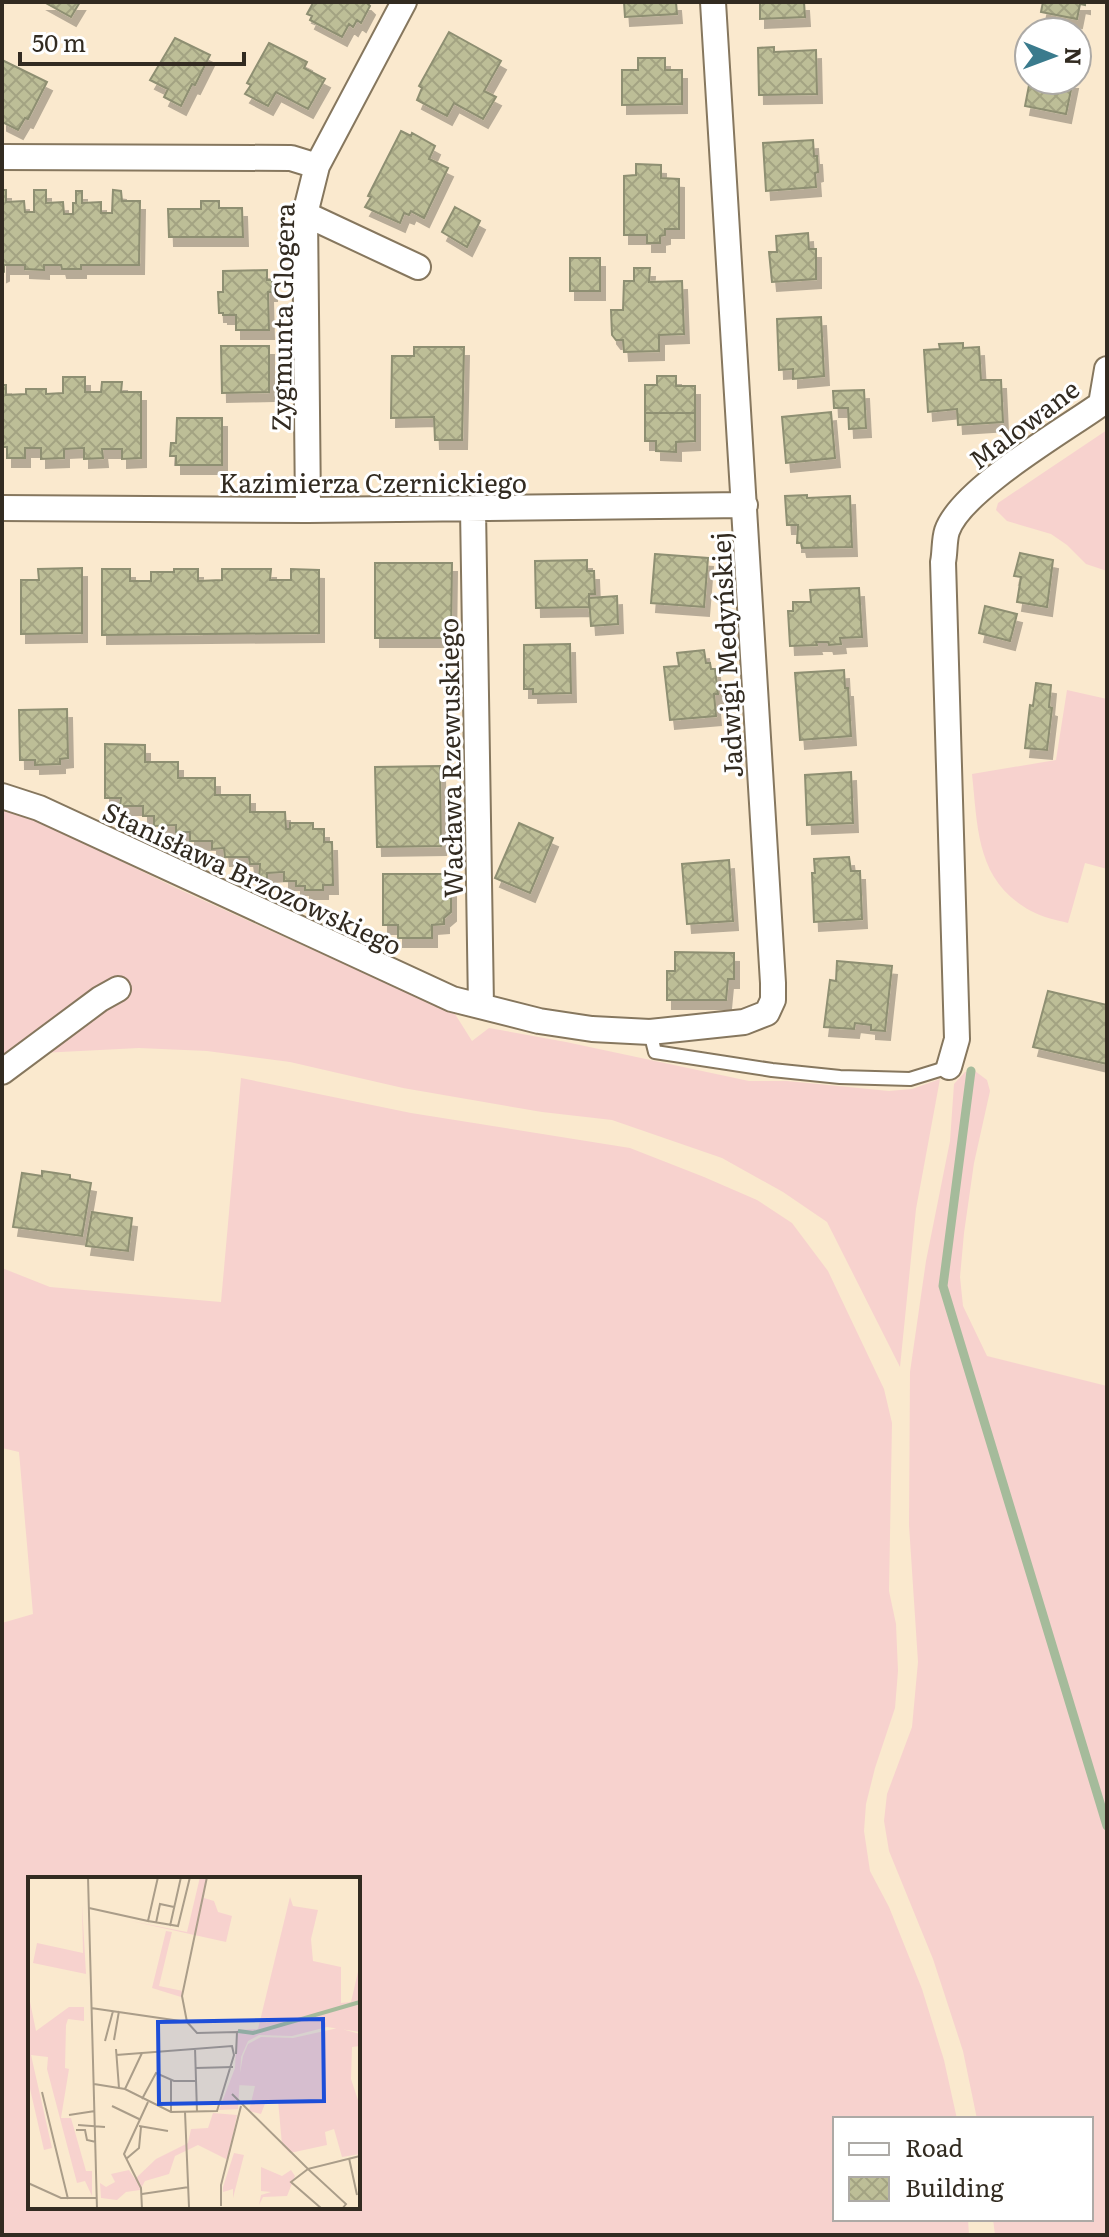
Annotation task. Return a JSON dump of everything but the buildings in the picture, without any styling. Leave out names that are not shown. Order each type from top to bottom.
[{"type":"street","name":"Zygmunta Glogera","points":[[308,510],[305,214],[317,166],[404,2]]},
{"type":"street","name":"Jadwigi Medyńskiej","points":[[481,1006],[539,1021],[592,1029],[650,1032],[744,1022],[767,1013],[773,1000],[713,2]]},
{"type":"street","points":[[2,157],[291,158],[317,166]]},
{"type":"street","points":[[305,214],[418,267]]},
{"type":"street","name":"Malowane","points":[[949,1067],[957,1039],[943,562],[947,532],[957,514],[984,485],[1104,404],[1107,369]]},
{"type":"street","name":"Kazimierza Czernickiego","points":[[2,508],[308,510],[745,505]]},
{"type":"street","name":"Wacława Rzewuskiego","points":[[473,509],[481,1006]]},
{"type":"street","name":"Stanisława Brzozowskiego","points":[[2,796],[39,808],[452,999],[481,1006]]},
{"type":"street","points":[[2,1072],[118,989]]},
{"type":"lane","points":[[650,1032],[655,1052],[772,1070],[840,1077],[910,1079],[949,1067]]},
{"type":"shaded area","points":[[1107,430],[1107,571],[1086,564],[1051,534],[1007,521],[996,510],[998,503]]},
{"type":"shaded area","points":[[1067,690],[1107,699],[1107,869],[1085,863],[1068,923],[1031,911],[999,885],[983,852],[972,774],[1056,760]]},
{"type":"shaded area","points":[[2,809],[43,823],[176,888],[455,1014],[472,1041],[489,1028],[749,1081],[787,1081],[889,1091],[912,1089],[940,1079],[916,1209],[900,1367],[827,1222],[783,1192],[722,1158],[612,1120],[542,1112],[403,1088],[290,1062],[207,1051],[139,1048],[2,1055]]},
{"type":"shaded area","points":[[975,1071],[987,1080],[990,1091],[974,1163],[964,1233],[960,1277],[963,1306],[987,1356],[1107,1386],[1107,2235],[995,2235],[993,2221],[1093,2221],[1093,2117],[977,2117],[963,2051],[933,1959],[889,1851],[884,1821],[887,1794],[912,1727],[918,1662],[909,1525],[910,1372],[926,1261],[950,1141],[954,1084],[965,1072]]},
{"type":"shaded area","points":[[241,1078],[411,1113],[630,1148],[757,1200],[792,1223],[828,1271],[884,1389],[892,1423],[889,1591],[896,1624],[898,1671],[895,1708],[875,1768],[866,1804],[864,1831],[870,1871],[889,1907],[922,1989],[944,2060],[957,2117],[833,2117],[833,2221],[968,2221],[969,2235],[2,2235],[2,1623],[33,1614],[19,1452],[2,1448],[2,1268],[50,1287],[221,1302]]},
{"type":"waterway","points":[[971,1071],[943,1286],[1107,1826]]}]
